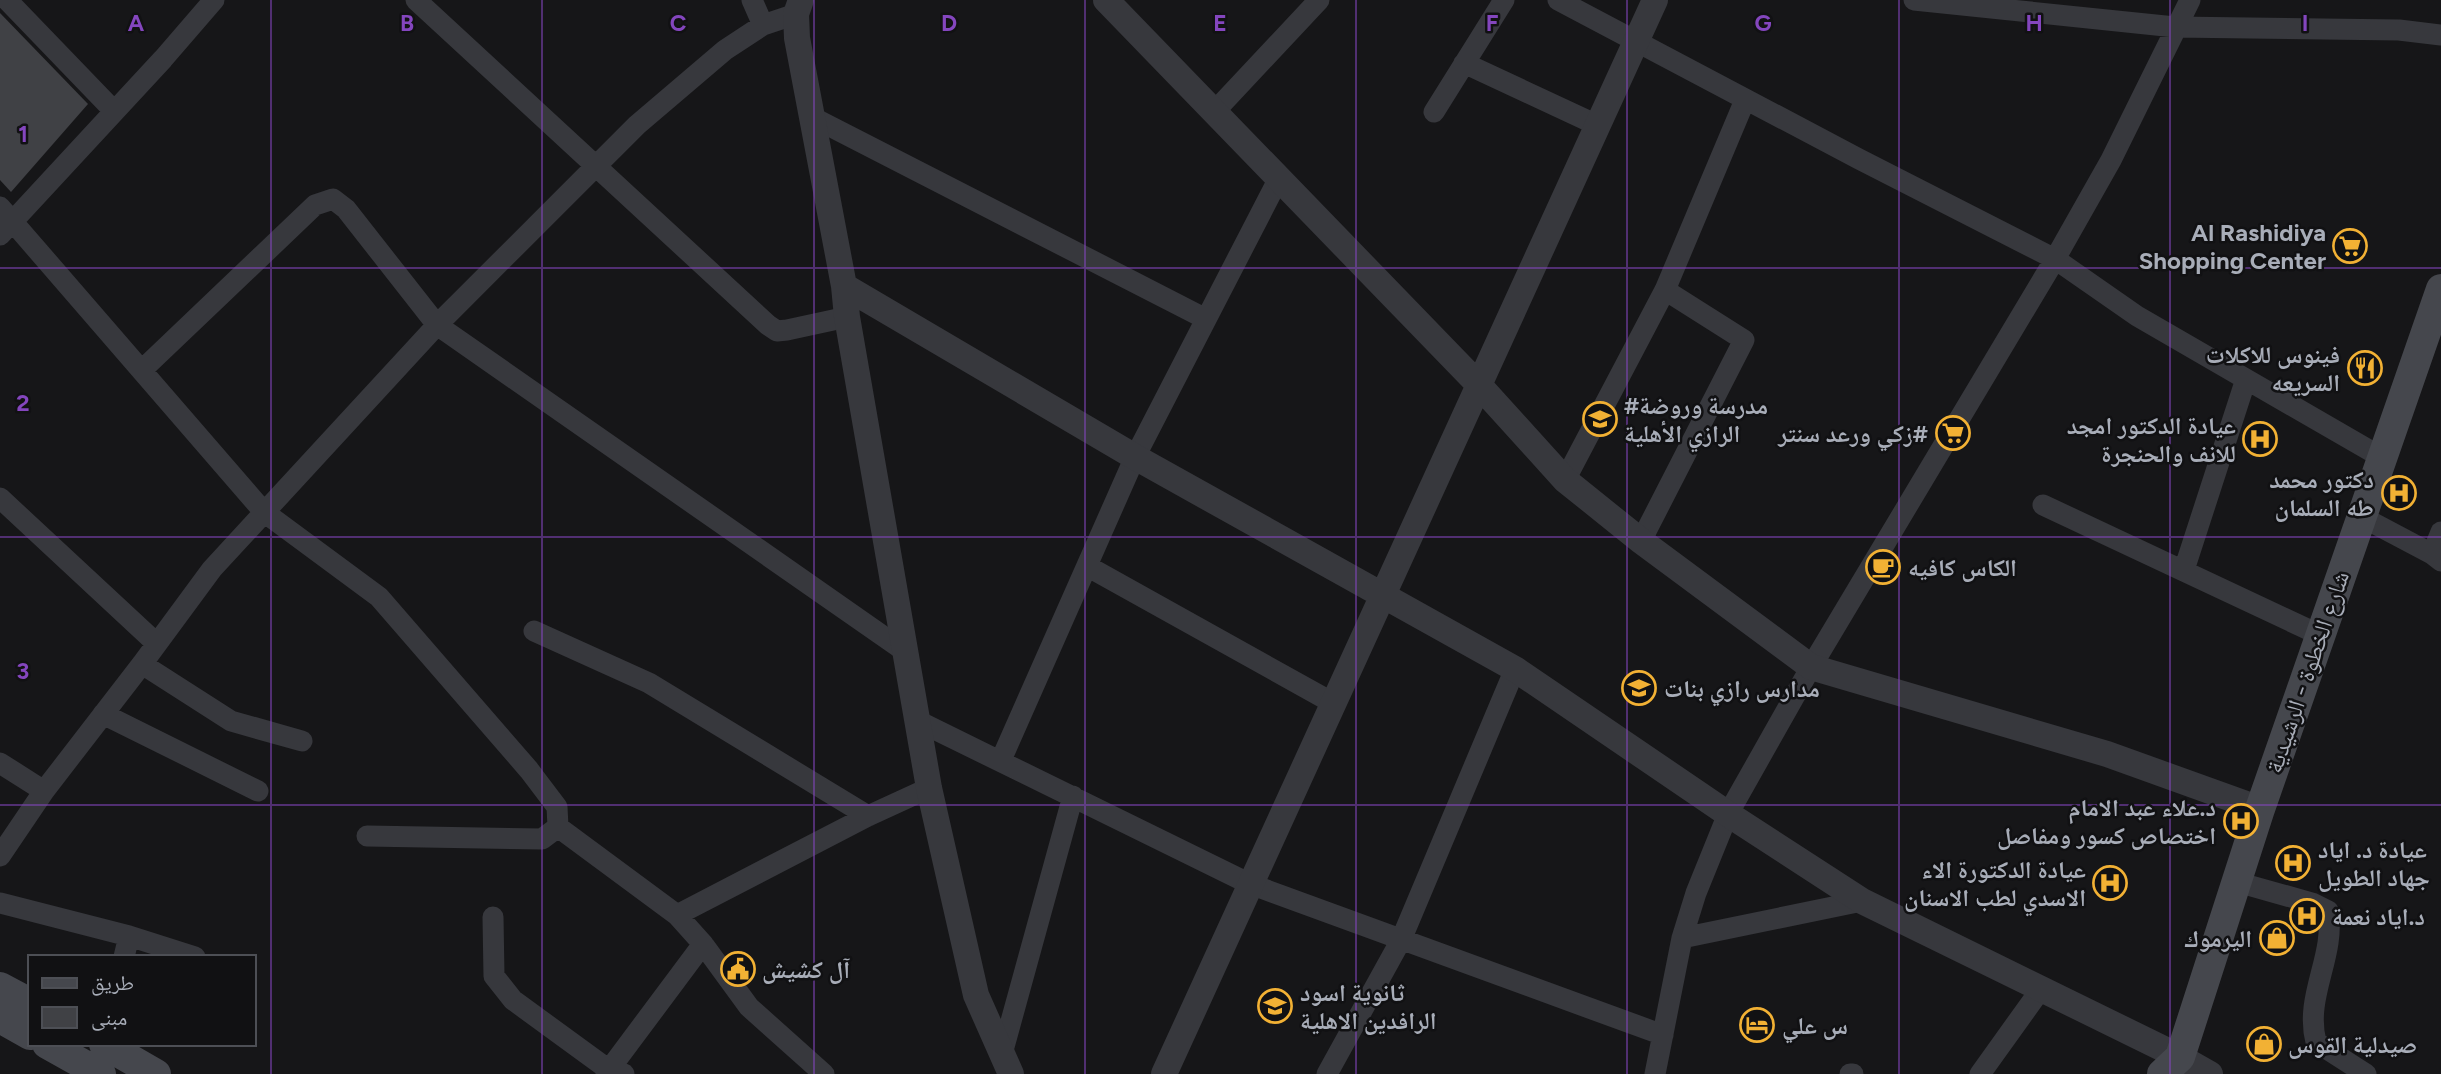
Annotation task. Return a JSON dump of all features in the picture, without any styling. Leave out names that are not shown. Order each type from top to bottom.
[{"type":"main road","name":"شارع الخطوة - الرشيدية","points":[[2171,1065],[2237,882],[2441,289]]},
{"type":"main road","points":[[0,987],[28,1002]]},
{"type":"main road","points":[[0,1018],[28,1034]]},
{"type":"main road","points":[[51,1046],[101,1074]]},
{"type":"main road","points":[[107,1046],[156,1074]]},
{"type":"street","points":[[7,0],[114,111]]},
{"type":"street","points":[[214,0],[114,111],[4,221],[142,370],[264,512],[379,597],[529,770],[557,807],[558,827]]},
{"type":"street","points":[[416,0],[777,331],[847,317]]},
{"type":"street","points":[[752,0],[763,25]]},
{"type":"street","points":[[1106,0],[1479,385],[1565,480],[1811,667],[2107,754],[2260,809]]},
{"type":"street","points":[[1215,111],[1319,0]]},
{"type":"street","points":[[1433,112],[1504,0]]},
{"type":"street","points":[[1558,0],[1745,100],[2055,259],[2137,316],[2381,457]]},
{"type":"street","points":[[1164,1074],[1655,0]]},
{"type":"street","points":[[1914,0],[2175,27],[2399,30],[2441,35]]},
{"type":"street","points":[[1654,1074],[1682,938],[1696,893],[1728,814],[1811,667],[2055,259],[2111,160],[2190,0]]},
{"type":"street","points":[[0,856],[44,791],[212,569],[438,325],[637,125],[725,50],[763,25],[799,7]]},
{"type":"street","points":[[799,7],[797,38],[844,286],[903,650],[929,789],[976,995],[1006,1064]]},
{"type":"street","points":[[1464,63],[1597,125]]},
{"type":"street","points":[[1565,480],[1665,290],[1745,100]]},
{"type":"street","points":[[812,117],[1206,319]]},
{"type":"street","points":[[1001,760],[1135,457],[1279,178]]},
{"type":"street","points":[[142,370],[315,205],[333,199],[346,208],[438,325],[903,650]]},
{"type":"street","points":[[844,286],[1135,457],[1515,668],[1728,814],[1862,901],[2040,989],[2171,1065],[2210,1074]]},
{"type":"street","points":[[1642,541],[1744,340],[1665,290]]},
{"type":"street","points":[[2184,570],[2246,379]]},
{"type":"street","points":[[0,498],[156,643]]},
{"type":"street","points":[[2043,505],[2320,635]]},
{"type":"street","points":[[2362,517],[2437,557],[2441,532]]},
{"type":"street","points":[[1087,566],[1333,703]]},
{"type":"street","points":[[534,631],[649,683],[868,816]]},
{"type":"street","points":[[142,664],[231,721],[302,741]]},
{"type":"street","points":[[1327,1074],[1401,940],[1515,668]]},
{"type":"street","points":[[103,715],[258,791]]},
{"type":"street","points":[[918,721],[1251,884],[1663,1035]]},
{"type":"street","points":[[0,763],[44,791]]},
{"type":"street","points":[[677,915],[868,816],[929,789]]},
{"type":"street","points":[[1006,1064],[1073,796]]},
{"type":"street","points":[[367,836],[542,839],[558,827]]},
{"type":"street","points":[[558,827],[677,915],[703,944],[750,1007],[824,1074]]},
{"type":"street","points":[[2237,882],[2312,903],[2328,911],[2331,927],[2312,1009],[2313,1030],[2316,1042],[2366,1074]]},
{"type":"street","points":[[1682,938],[1862,901]]},
{"type":"street","points":[[0,903],[127,946],[183,955]]},
{"type":"street","points":[[493,917],[494,976],[513,1000],[613,1073],[703,944]]},
{"type":"street","points":[[1980,1074],[2040,989]]},
{"type":"building","points":[[0,13],[88,104],[11,192],[0,180]]},
{"type":"place","name":"Al Rashidiya Shopping Center","points":[[2350,246]]},
{"type":"place","name":"فينوس للاكلات السريعه","points":[[2365,368]]},
{"type":"place","name":"#مدرسة وروضة الرازي الأهلية","points":[[1600,419]]},
{"type":"place","name":"زكي ورعد سنتر#","points":[[1953,433]]},
{"type":"place","name":"عيادة الدكتور امجد للانف والحنجرة","points":[[2260,439]]},
{"type":"place","name":"دكتور محمد طه السلمان","points":[[2399,493]]},
{"type":"place","name":"الكاس كافيه","points":[[1883,567]]},
{"type":"place","name":"مدارس رازي بنات","points":[[1639,688]]},
{"type":"place","name":"د.علاء عبد الامام اختصاص كسور ومفاصل","points":[[2241,821]]},
{"type":"place","name":"عيادة د. اياد جهاد الطويل","points":[[2293,863]]},
{"type":"place","name":"عيادة الدكتورة الاء الاسدي لطب الاسنان","points":[[2110,883]]},
{"type":"place","name":"د.اياد نعمة","points":[[2307,916]]},
{"type":"place","name":"اليرموك","points":[[2277,938]]},
{"type":"place","name":"آل كشيش","points":[[738,969]]},
{"type":"place","name":"ثانوية اسود الرافدين الاهلية","points":[[1275,1006]]},
{"type":"place","name":"س علي","points":[[1757,1025]]},
{"type":"place","name":"صيدلية القوس","points":[[2264,1044]]}]
